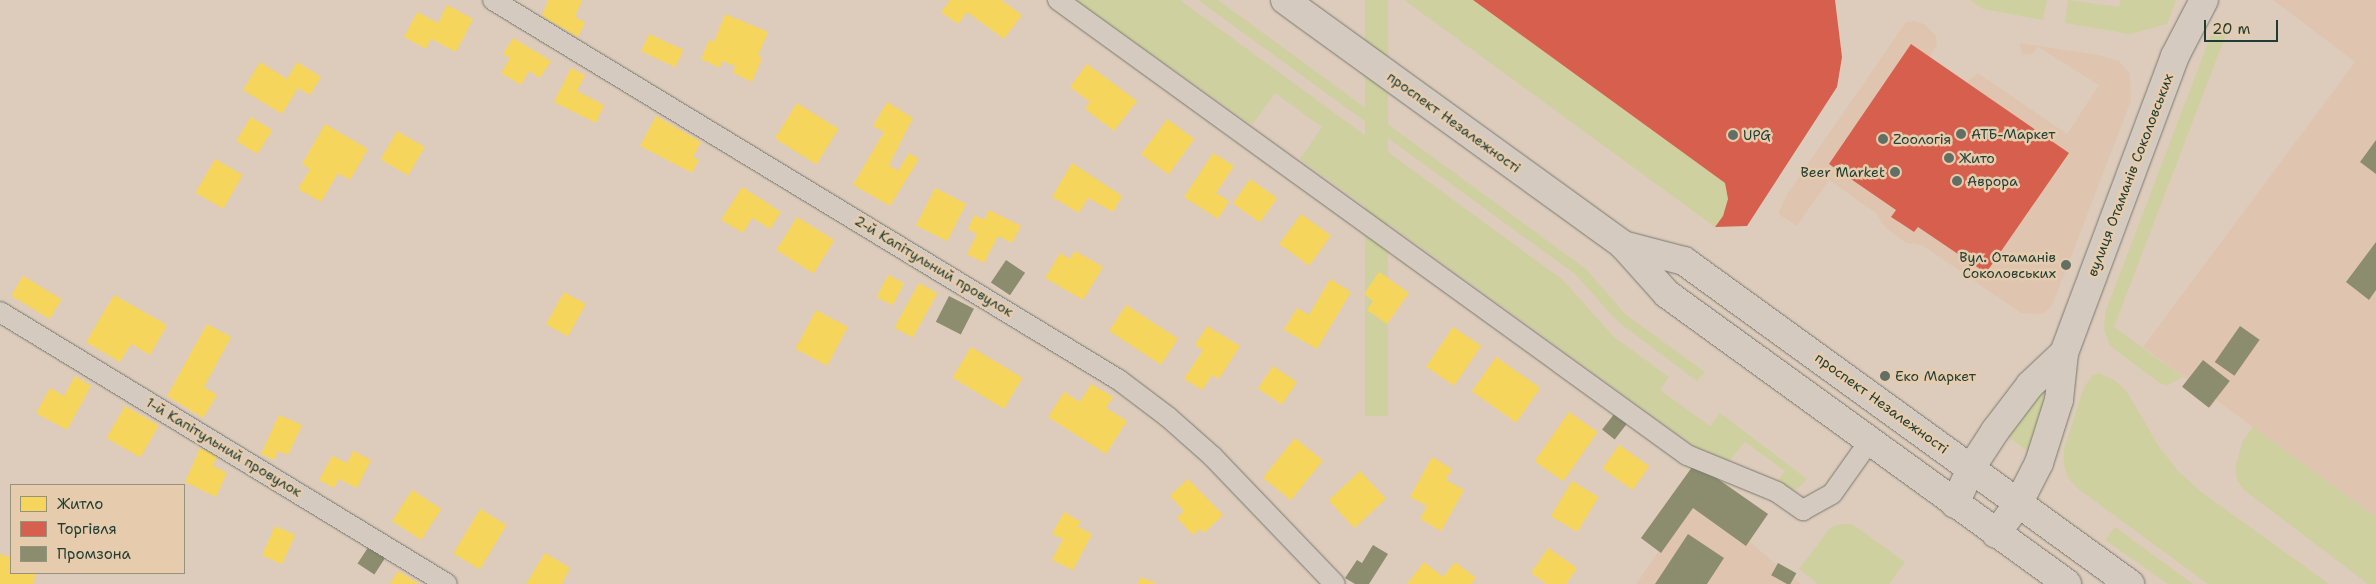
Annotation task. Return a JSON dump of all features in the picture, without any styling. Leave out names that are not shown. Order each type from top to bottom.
[{"type":"main road","name":"проспект Незалежності","points":[[1285,0],[1623,244],[1666,294],[2066,584]]},
{"type":"main road","name":"вулиця Отаманів Соколовських","points":[[1996,534],[2019,502],[2039,463],[2058,400],[2064,353],[2176,56],[2204,0]]},
{"type":"main road","name":"проспект Незалежності","points":[[1623,244],[1684,261],[2130,584]]},
{"type":"main road","name":"вулиця Отаманів Соколовських","points":[[1955,504],[1971,468],[2030,385],[2064,353]]},
{"type":"street","name":"2-й Капітульний провулок","points":[[493,0],[1119,380],[1168,417],[1213,457],[1335,584]]},
{"type":"street","points":[[1058,0],[1688,455],[1777,492],[1803,510],[1832,494],[1869,442]]},
{"type":"street","name":"1-й Капітульний провулок","points":[[0,312],[447,584]]},
{"type":"shaded area","points":[[2273,0],[2376,0],[2376,517],[2216,400],[2211,408],[2183,387],[2188,380],[2143,347],[2355,62]]},
{"type":"shaded area","points":[[1915,21],[1924,24],[1936,36],[1937,44],[1930,57],[1967,82],[1978,73],[2067,134],[2099,85],[2038,47],[2032,54],[2023,55],[2019,43],[2099,55],[2119,61],[2130,74],[2131,101],[2052,306],[2042,314],[2021,313],[1922,245],[1906,243],[1885,227],[1877,214],[1829,180],[1797,226],[1778,214],[1787,194],[1906,22]]},
{"type":"shaded area","points":[[1695,463],[1768,514],[1749,541],[1777,565],[1778,563],[1796,573],[1794,578],[1802,584],[1636,584],[1659,551],[1641,538]]},
{"type":"green space","points":[[1075,0],[1180,0],[1563,280],[1614,337],[1669,377],[1660,390],[1710,426],[1720,413],[1807,479],[1797,489],[1790,489],[1777,482],[1785,471],[1745,442],[1727,464],[1713,460],[1300,159],[1322,127],[1275,93],[1252,125]]},
{"type":"green space","points":[[1198,0],[1218,0],[1586,269],[1625,314],[1705,372],[1697,381],[1617,321],[1575,274]]},
{"type":"green space","points":[[1365,0],[1388,0],[1388,416],[1365,416]]},
{"type":"green space","points":[[1404,0],[1473,0],[1725,183],[1728,199],[1723,216],[1715,227]]},
{"type":"green space","points":[[1970,0],[2047,0],[2043,20],[1983,9]]},
{"type":"green space","points":[[2068,0],[2119,7],[2121,0],[2176,0],[2167,24],[2130,34],[2065,23]]},
{"type":"green space","points":[[2222,30],[2227,32],[2114,327],[2183,377],[2168,385],[2161,384],[2110,346],[2104,330],[2105,313],[2211,35]]},
{"type":"green space","points":[[2099,373],[2116,381],[2127,392],[2158,445],[2177,470],[2200,491],[2329,584],[2208,584],[2081,491],[2068,478],[2064,465],[2064,449],[2084,387],[2093,375]]},
{"type":"green space","points":[[2050,381],[2029,452],[2008,437]]},
{"type":"green space","points":[[2253,427],[2376,517],[2376,584],[2368,584],[2244,490],[2237,480],[2235,468],[2243,441]]},
{"type":"green space","points":[[1841,524],[1852,524],[1905,562],[1889,584],[1818,584],[1799,569],[1831,527]]},
{"type":"green space","points":[[2115,527],[2193,584],[2168,584],[2105,540]]},
{"type":"building: Житло","points":[[548,0],[582,0],[575,17],[585,22],[578,37],[542,16]]},
{"type":"building: Житло","points":[[950,0],[1001,0],[1022,15],[1004,39],[967,12],[958,24],[941,12]]},
{"type":"building: Житло","points":[[447,5],[473,19],[456,52],[431,39],[426,49],[404,37],[417,12],[438,23]]},
{"type":"building: Житло","points":[[725,14],[768,32],[758,56],[762,58],[752,82],[733,73],[735,66],[722,61],[720,68],[701,59],[709,40],[714,42]]},
{"type":"building: Житло","points":[[649,34],[683,50],[675,67],[641,51]]},
{"type":"building: Житло","points":[[513,38],[551,61],[540,78],[529,71],[521,85],[501,73],[510,58],[503,54]]},
{"type":"building: Житло","points":[[260,62],[287,79],[297,62],[321,77],[310,95],[298,88],[282,114],[243,90]]},
{"type":"building: Житло","points":[[1087,64],[1137,101],[1114,131],[1085,109],[1090,102],[1070,87]]},
{"type":"building: Житло","points":[[571,68],[585,75],[577,91],[604,105],[596,123],[554,102]]},
{"type":"building: Житло","points":[[887,102],[913,118],[889,165],[898,171],[909,153],[919,159],[890,206],[853,185],[884,132],[873,126]]},
{"type":"building: Житло","points":[[797,103],[839,129],[816,165],[775,139]]},
{"type":"building: Житло","points":[[656,116],[701,142],[693,157],[699,160],[692,173],[640,146]]},
{"type":"building: Житло","points":[[251,117],[272,130],[257,154],[236,141]]},
{"type":"building: Житло","points":[[1167,119],[1195,139],[1169,175],[1141,155]]},
{"type":"building: Житло","points":[[325,124],[368,149],[350,180],[338,173],[321,202],[298,189],[310,169],[302,164]]},
{"type":"building: Житло","points":[[397,131],[425,147],[408,176],[380,160]]},
{"type":"building: Житло","points":[[1213,153],[1234,166],[1216,193],[1229,201],[1218,219],[1184,197]]},
{"type":"building: Житло","points":[[215,159],[243,175],[223,209],[196,193]]},
{"type":"building: Житло","points":[[1072,163],[1122,196],[1113,212],[1088,198],[1079,213],[1052,197]]},
{"type":"building: Житло","points":[[1250,179],[1277,198],[1260,223],[1233,204]]},
{"type":"building: Житло","points":[[742,187],[781,212],[770,229],[752,218],[743,233],[721,220]]},
{"type":"building: Житло","points":[[935,188],[966,204],[947,241],[916,225]]},
{"type":"building: Житло","points":[[989,210],[1021,226],[1012,243],[998,236],[984,263],[967,254],[977,234],[968,229],[974,215],[984,220]]},
{"type":"building: Житло","points":[[1301,214],[1331,236],[1309,266],[1279,244]]},
{"type":"building: Житло","points":[[797,217],[834,240],[814,273],[776,250]]},
{"type":"building: Житло","points":[[1075,251],[1103,267],[1083,300],[1045,278],[1060,253],[1070,259]]},
{"type":"building: Житло","points":[[1379,272],[1409,293],[1387,324],[1367,310],[1373,301],[1364,294]]},
{"type":"building: Житло","points":[[888,275],[904,283],[893,305],[877,297]]},
{"type":"building: Житло","points":[[23,276],[62,299],[50,319],[11,296]]},
{"type":"building: Житло","points":[[1330,279],[1351,292],[1317,349],[1284,330],[1297,308],[1309,315]]},
{"type":"building: Житло","points":[[919,283],[937,293],[913,338],[894,328]]},
{"type":"building: Житло","points":[[564,292],[586,304],[568,336],[546,324]]},
{"type":"building: Житло","points":[[114,295],[167,325],[150,355],[131,344],[120,362],[86,342]]},
{"type":"building: Житло","points":[[1126,305],[1178,339],[1161,365],[1109,331]]},
{"type":"building: Житло","points":[[816,310],[848,327],[827,366],[795,349]]},
{"type":"building: Житло","points":[[207,324],[231,337],[204,387],[217,395],[203,418],[167,396]]},
{"type":"building: Житло","points":[[1207,326],[1240,346],[1219,379],[1212,375],[1202,390],[1184,379],[1203,350],[1195,345]]},
{"type":"building: Житло","points":[[1453,327],[1481,346],[1454,386],[1426,367]]},
{"type":"building: Житло","points":[[971,347],[1022,378],[1004,409],[952,378]]},
{"type":"building: Житло","points":[[1496,357],[1540,388],[1516,422],[1472,391]]},
{"type":"building: Житло","points":[[1273,366],[1297,382],[1282,405],[1258,388]]},
{"type":"building: Житло","points":[[75,376],[91,386],[67,430],[36,413],[50,388],[64,396]]},
{"type":"building: Житло","points":[[1091,384],[1113,397],[1106,408],[1127,421],[1106,454],[1048,417],[1064,392],[1080,402]]},
{"type":"building: Житло","points":[[125,406],[159,426],[140,458],[107,438]]},
{"type":"building: Житло","points":[[1569,412],[1598,432],[1563,481],[1535,461]]},
{"type":"building: Житло","points":[[279,415],[302,425],[288,455],[278,451],[274,460],[261,454]]},
{"type":"building: Житло","points":[[1295,438],[1323,461],[1291,500],[1263,478]]},
{"type":"building: Житло","points":[[1619,445],[1649,466],[1633,490],[1602,469]]},
{"type":"building: Житло","points":[[200,448],[217,456],[213,466],[227,473],[216,497],[185,482]]},
{"type":"building: Житло","points":[[353,451],[371,460],[357,488],[339,479],[334,488],[319,480],[332,456],[347,463]]},
{"type":"building: Житло","points":[[1432,457],[1452,469],[1446,480],[1464,490],[1441,531],[1420,519],[1427,506],[1410,497]]},
{"type":"building: Житло","points":[[1360,471],[1386,499],[1354,528],[1329,500]]},
{"type":"building: Житло","points":[[1188,479],[1223,515],[1204,533],[1200,529],[1193,535],[1177,518],[1184,511],[1170,496]]},
{"type":"building: Житло","points":[[1572,481],[1599,497],[1577,532],[1551,516]]},
{"type":"building: Житло","points":[[412,490],[441,509],[421,540],[392,521]]},
{"type":"building: Житло","points":[[480,509],[507,525],[480,570],[453,554]]},
{"type":"building: Житло","points":[[1064,512],[1081,522],[1078,527],[1092,534],[1073,570],[1052,560],[1063,539],[1052,534]]},
{"type":"building: Житло","points":[[275,526],[295,535],[282,564],[262,555]]},
{"type":"building: Житло","points":[[1548,548],[1577,568],[1566,584],[1547,584],[1531,573]]},
{"type":"building: Житло","points":[[545,553],[570,568],[562,583],[564,584],[526,584]]},
{"type":"building: Житло","points":[[0,554],[10,557],[10,574],[36,574],[33,584],[0,584]]},
{"type":"building: Житло","points":[[1424,562],[1443,577],[1455,562],[1476,578],[1471,584],[1407,584]]},
{"type":"building: Житло","points":[[398,571],[419,584],[390,584]]},
{"type":"building: Житло","points":[[1141,577],[1157,584],[1138,584]]},
{"type":"building: Торгівля","name":"UPG","points":[[1473,0],[1835,0],[1842,57],[1837,87],[1747,226],[1715,227],[1723,216],[1728,199],[1725,183]]},
{"type":"building: Торгівля","name":"Жито","points":[[1911,44],[2069,153],[1986,273],[1918,227],[1914,232],[1891,217],[1896,210],[1829,164]]},
{"type":"building: Промзона","points":[[2376,140],[2376,174],[2360,162]]},
{"type":"building: Промзона","points":[[2376,242],[2376,290],[2369,300],[2346,282]]},
{"type":"building: Промзона","points":[[1006,260],[1025,273],[1010,295],[991,282]]},
{"type":"building: Промзона","points":[[949,296],[974,309],[961,335],[936,322]]},
{"type":"building: Промзона","points":[[2240,326],[2260,340],[2234,376],[2215,362]]},
{"type":"building: Промзона","points":[[2203,360],[2230,381],[2209,408],[2182,387]]},
{"type":"building: Промзона","points":[[1615,413],[1628,423],[1615,439],[1602,430]]},
{"type":"building: Промзона","points":[[1695,463],[1768,514],[1746,546],[1693,508],[1661,553],[1641,538]]},
{"type":"building: Промзона","points":[[1688,534],[1724,558],[1707,584],[1655,584]]},
{"type":"building: Промзона","points":[[1373,545],[1388,554],[1369,584],[1355,584],[1345,578],[1357,560],[1362,563]]},
{"type":"building: Промзона","points":[[369,546],[386,557],[374,575],[358,564]]},
{"type":"building: Промзона","points":[[1778,563],[1796,573],[1790,584],[1771,575]]},
{"type":"place","name":"АТБ-Маркет","points":[[1961,134]]},
{"type":"place","name":"UPG","points":[[1733,135]]},
{"type":"place","name":"Zooлогія","points":[[1883,139]]},
{"type":"place","name":"Жито","points":[[1949,158]]},
{"type":"place","name":"Beer Market","points":[[1895,172]]},
{"type":"place","name":"Аврора","points":[[1957,181]]},
{"type":"place","name":"Вул. Отаманів Соколовських","points":[[2066,265]]},
{"type":"place","name":"Еко Маркет","points":[[1885,376]]}]
